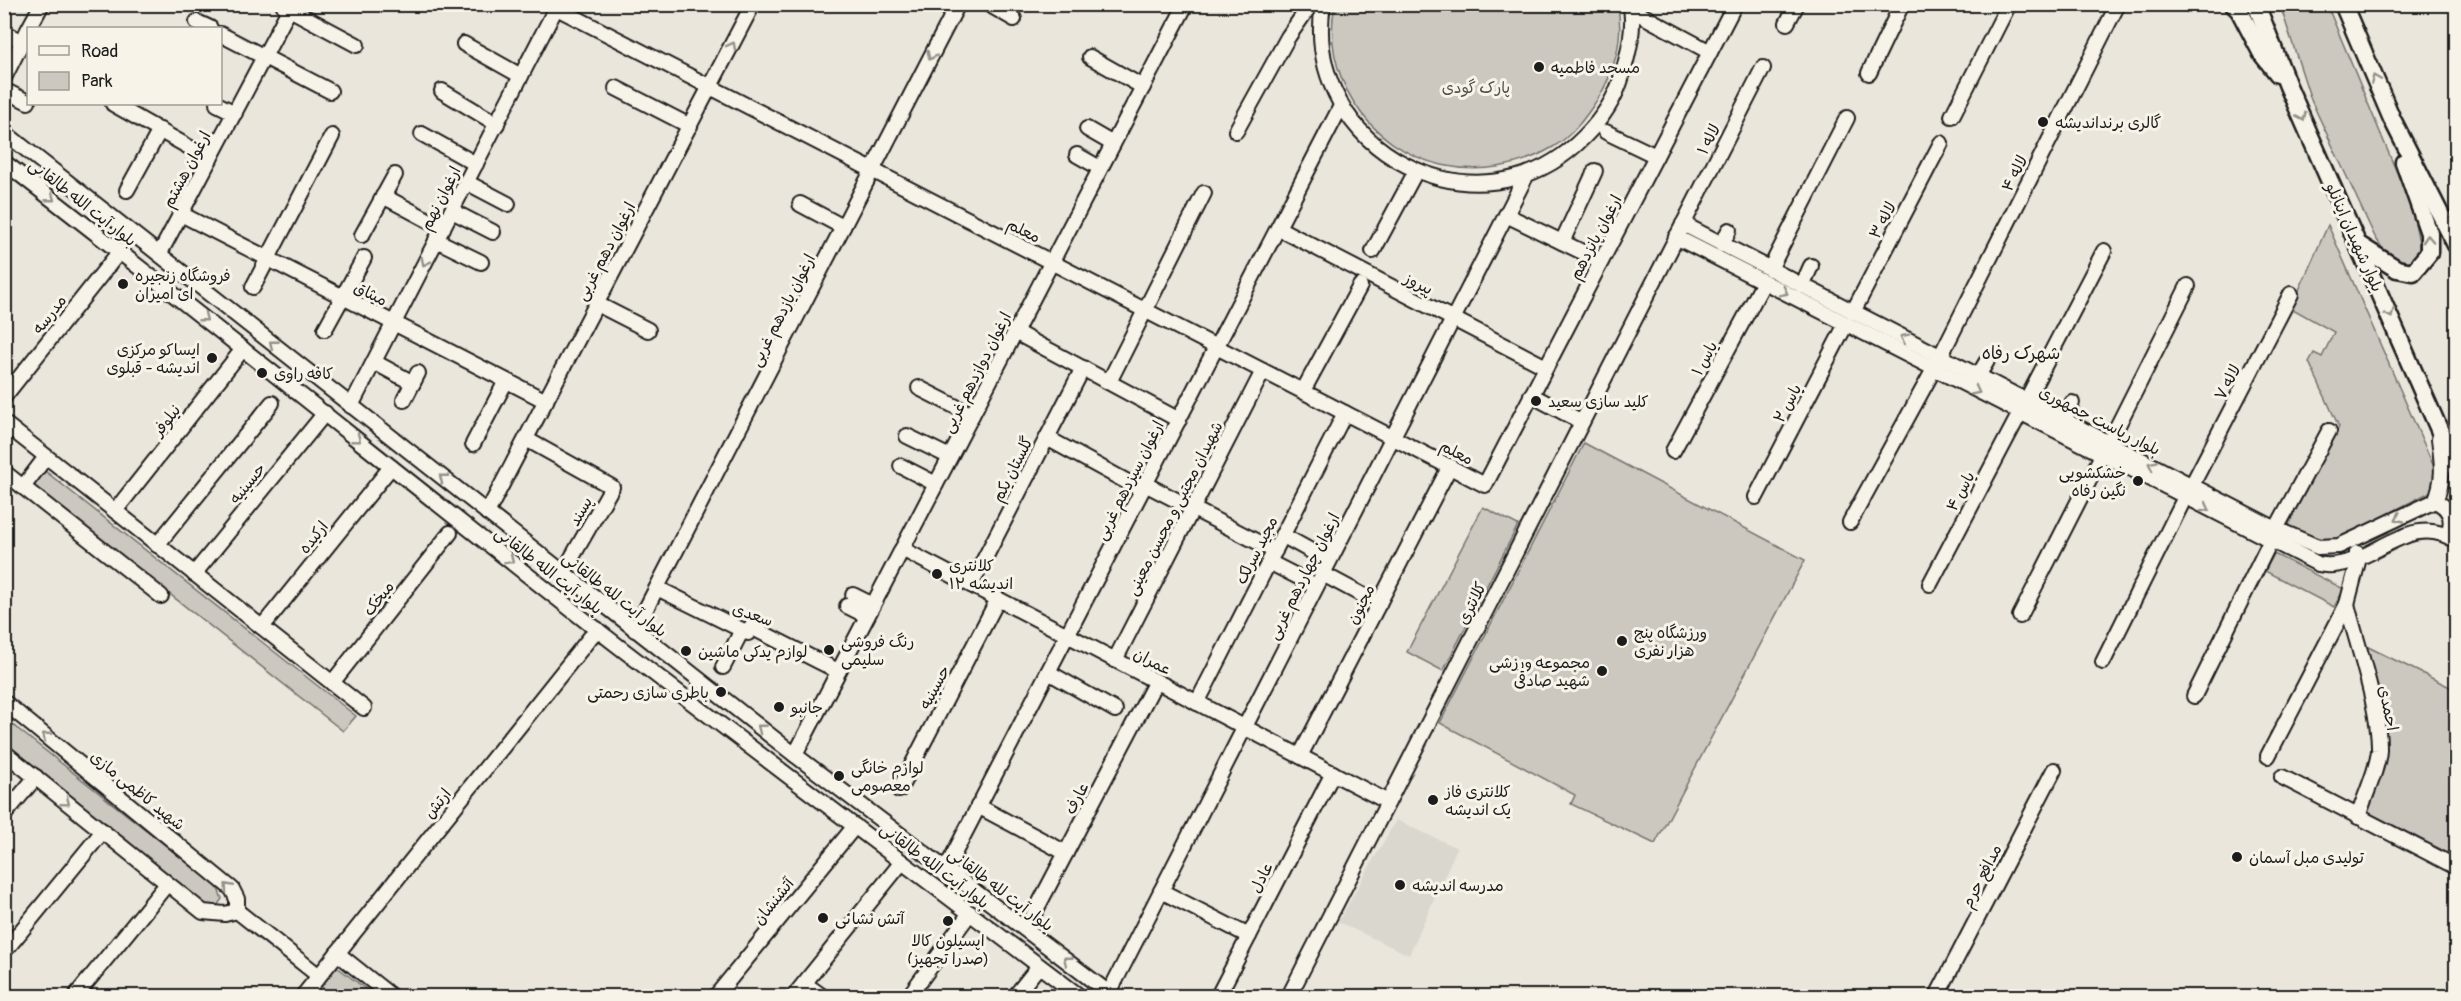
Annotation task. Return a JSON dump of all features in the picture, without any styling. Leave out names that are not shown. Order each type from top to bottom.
[{"type":"main road","points":[[2233,4],[2239,10],[2262,54],[2288,86]]},
{"type":"main road","name":"بلوار شهیدان اینانلو","points":[[2256,4],[2288,86],[2457,468]]},
{"type":"main road","points":[[2343,4],[2392,119],[2457,245]]},
{"type":"main road","points":[[2359,245],[2397,269],[2413,272],[2429,253],[2429,233],[2392,119]]},
{"type":"street","points":[[32,27],[42,4]]},
{"type":"street","name":"ارغوان دهم غربی","points":[[487,513],[753,4]]},
{"type":"street","name":"ارغوان یازدهم غربی","points":[[635,630],[958,4]]},
{"type":"street","points":[[988,4],[1014,19]]},
{"type":"street","name":"ارغوان دوازدهم غربی","points":[[795,754],[1186,4]]},
{"type":"street","points":[[1236,131],[1288,37],[1311,4]]},
{"type":"street","points":[[1323,4],[1320,19],[1322,49],[1329,78],[1341,106],[1355,126],[1393,159],[1416,171],[1443,179],[1471,183],[1500,181],[1527,174],[1553,162],[1576,145],[1596,125],[1620,84],[1627,61],[1631,7],[1710,51]]},
{"type":"street","name":"ارغوان پانزدهم","points":[[1485,485],[1735,4]]},
{"type":"street","points":[[1787,23],[1797,4]]},
{"type":"street","points":[[1869,73],[1902,4]]},
{"type":"street","points":[[1952,116],[2009,4]]},
{"type":"street","name":"لاله ۴","points":[[1850,522],[1937,363],[2118,4]]},
{"type":"street","points":[[288,6],[357,45]]},
{"type":"street","name":"ارغوان هشتم","points":[[160,253],[265,56],[288,6]]},
{"type":"street","name":"معلم","points":[[554,6],[1485,485]]},
{"type":"street","name":"ارغوان نهم","points":[[351,406],[476,165],[554,6]]},
{"type":"street","points":[[4,33],[26,41],[4,78]]},
{"type":"street","points":[[222,35],[330,91]]},
{"type":"street","points":[[464,44],[521,75]]},
{"type":"street","points":[[1090,57],[1143,87]]},
{"type":"street","name":"لاله ۱","points":[[1679,231],[1763,68]]},
{"type":"street","points":[[616,88],[690,126]]},
{"type":"street","points":[[4,90],[27,102]]},
{"type":"street","points":[[442,91],[496,124]]},
{"type":"street","points":[[115,105],[210,159]]},
{"type":"street","points":[[219,105],[235,113]]},
{"type":"street","name":"ارغوان سیزدهم غربی","points":[[946,869],[1341,106]]},
{"type":"street","name":"یاس ۱","points":[[1673,451],[1767,276],[1847,118]]},
{"type":"street","points":[[1087,129],[1113,144]]},
{"type":"street","points":[[127,190],[160,130]]},
{"type":"street","name":"بلوار آیت الله طالقانی","points":[[4,132],[160,253]]},
{"type":"street","points":[[1606,132],[1656,156]]},
{"type":"street","points":[[422,134],[476,165]]},
{"type":"street","points":[[253,287],[332,136]]},
{"type":"street","name":"لاله ۳","points":[[1850,318],[1941,143]]},
{"type":"street","points":[[1077,155],[1100,168]]},
{"type":"street","name":"بلوار آیت الله طالقانی","points":[[4,162],[784,775],[1079,996]]},
{"type":"street","points":[[1373,251],[1416,171]]},
{"type":"street","points":[[1562,242],[1595,171]]},
{"type":"street","name":"ارغوان چهاردهم غربی","points":[[1111,995],[1244,727],[1527,174]]},
{"type":"street","points":[[362,235],[395,175]]},
{"type":"street","points":[[466,182],[508,204]]},
{"type":"street","points":[[1109,382],[1204,193]]},
{"type":"street","points":[[383,196],[481,262]]},
{"type":"street","points":[[800,204],[843,227]]},
{"type":"street","points":[[452,211],[494,232]]},
{"type":"street","name":"میثاق","points":[[182,214],[546,401]]},
{"type":"street","points":[[1506,215],[1601,261]]},
{"type":"street","name":"پیروز","points":[[1278,228],[1546,367]]},
{"type":"street","points":[[1718,254],[1729,230]]},
{"type":"street","name":"بلوار ریاست جمهوری","points":[[1679,231],[1718,254],[1767,276],[2189,491],[2273,536],[2318,564],[2328,567],[2359,558],[2411,532],[2452,538]]},
{"type":"street","name":"کلانتری","points":[[1289,996],[1679,231]]},
{"type":"street","name":"مدرسه","points":[[4,398],[120,251]]},
{"type":"street","name":"یاس ۴","points":[[1930,584],[2104,251]]},
{"type":"street","name":"بلوار آیت لله طالقانی","points":[[160,253],[635,630],[1111,995]]},
{"type":"street","points":[[325,329],[364,258]]},
{"type":"street","points":[[1802,286],[1811,266]]},
{"type":"street","name":"بلوار ریاست جمهوری","points":[[1767,276],[1802,286],[1850,318]]},
{"type":"street","points":[[1303,391],[1360,286]]},
{"type":"street","points":[[2020,616],[2188,286]]},
{"type":"street","name":"لاله ۷","points":[[2103,662],[2291,294]]},
{"type":"street","points":[[597,304],[648,330]]},
{"type":"street","name":"یاس ۲","points":[[1756,497],[1850,318]]},
{"type":"street","points":[[1015,332],[1179,420]]},
{"type":"street","name":"نیلوفر","points":[[115,511],[243,349]]},
{"type":"street","points":[[1978,376],[1987,361]]},
{"type":"street","points":[[374,362],[415,378],[404,400]]},
{"type":"street","name":"گلستان یکم","points":[[971,585],[1083,368]]},
{"type":"street","name":"شهیدان مجتبی و محسن معینی","points":[[1114,660],[1263,371]]},
{"type":"street","name":"بلوار ریاست جمهوری","points":[[1956,372],[1978,376],[2023,407],[2064,420],[2105,449]]},
{"type":"street","points":[[473,444],[506,381]]},
{"type":"street","points":[[919,388],[972,415]]},
{"type":"street","points":[[1531,395],[1582,422]]},
{"type":"street","points":[[158,545],[272,403]]},
{"type":"street","points":[[2064,420],[2072,403]]},
{"type":"street","name":"مجید سرلک","points":[[1197,703],[1345,413]]},
{"type":"street","name":"حسینیه","points":[[194,574],[326,414]]},
{"type":"street","points":[[2436,421],[2444,471],[2442,486],[2435,501],[2447,508],[2451,514],[2452,538]]},
{"type":"street","points":[[4,423],[364,708]]},
{"type":"street","points":[[2194,696],[2273,536],[2329,431]]},
{"type":"street","points":[[907,436],[950,457]]},
{"type":"street","points":[[1047,438],[1192,509],[1272,556],[1320,580],[1379,604]]},
{"type":"street","name":"پسند","points":[[526,439],[612,487],[562,573]]},
{"type":"street","points":[[23,487],[46,457]]},
{"type":"street","name":"ارکیده","points":[[261,627],[391,466]]},
{"type":"street","points":[[901,466],[936,484]]},
{"type":"street","name":"مجنون","points":[[1300,756],[1450,466]]},
{"type":"street","points":[[4,472],[161,596]]},
{"type":"street","points":[[446,509],[461,492]]},
{"type":"street","name":"بلوار ریاست جمهوری","points":[[2273,536],[2326,548],[2350,541],[2435,501]]},
{"type":"street","name":"میخک","points":[[332,683],[450,533]]},
{"type":"street","points":[[1282,535],[1329,561]]},
{"type":"street","points":[[2268,756],[2347,604],[2359,558],[2350,541]]},
{"type":"street","name":"عمران","points":[[902,549],[1388,802]]},
{"type":"street","name":"سعدی","points":[[657,588],[748,633],[751,627],[838,671]]},
{"type":"street","name":"حسینیه","points":[[899,790],[998,599]]},
{"type":"street","points":[[850,600],[870,610]]},
{"type":"street","name":"احمدی","points":[[2347,604],[2370,690],[2379,753],[2358,817]]},
{"type":"street","name":"ارتش","points":[[310,994],[319,976],[337,953],[597,629]]},
{"type":"street","points":[[723,668],[742,630]]},
{"type":"street","points":[[1048,672],[1115,710]]},
{"type":"street","name":"عارف","points":[[1026,929],[1156,681]]},
{"type":"street","name":"شهید کاظمی مازی","points":[[4,702],[232,889],[237,899],[237,911]]},
{"type":"street","points":[[4,752],[203,912],[225,915],[237,911],[319,976]]},
{"type":"street","name":"مدافع حرم","points":[[1937,996],[2054,770]]},
{"type":"street","name":"عادل","points":[[1218,996],[1333,773]]},
{"type":"street","points":[[4,815],[36,777]]},
{"type":"street","points":[[2282,777],[2457,867]]},
{"type":"street","points":[[978,806],[1066,853]]},
{"type":"street","name":"آتشنشان","points":[[716,996],[855,826]]},
{"type":"street","points":[[8,947],[103,831]]},
{"type":"street","points":[[884,848],[896,831]]},
{"type":"street","points":[[795,996],[902,862]]},
{"type":"street","points":[[77,994],[167,884]]},
{"type":"street","points":[[1161,891],[1249,936]]},
{"type":"street","points":[[909,996],[970,913]]},
{"type":"street","points":[[337,953],[391,996]]},
{"type":"street","points":[[1015,996],[1039,966]]},
{"type":"street","points":[[805,984],[822,996]]},
{"type":"shaded area","name":"مدرسه اندیشه","points":[[1396,820],[1457,848],[1409,955],[1338,922]]},
{"type":"green space","name":"پارک گودی","points":[[1617,4],[1620,29],[1613,67],[1603,90],[1588,113],[1560,143],[1526,160],[1499,167],[1470,169],[1443,165],[1417,157],[1392,143],[1371,124],[1353,101],[1338,67],[1333,42],[1335,5]]},
{"type":"green space","points":[[2280,5],[2327,5],[2412,209],[2419,242],[2418,263],[2406,265],[2386,254],[2375,237],[2311,100]]},
{"type":"green space","points":[[2328,225],[2438,476],[2436,489],[2333,542],[2286,529],[2339,427],[2309,362],[2314,353],[2322,357],[2334,332],[2291,308]]},
{"type":"green space","name":"ورزشگاه پنج هزار نفری","points":[[1584,443],[1805,560],[1655,844],[1571,804],[1575,795],[1440,723]]},
{"type":"green space","points":[[40,470],[45,471],[356,716],[343,731],[34,487],[32,479]]},
{"type":"green space","points":[[1483,507],[1518,525],[1443,671],[1407,652]]},
{"type":"green space","points":[[2274,554],[2344,589],[2334,607],[2265,571]]},
{"type":"green space","points":[[2358,642],[2456,690],[2456,857],[2367,812],[2382,769],[2386,740],[2378,697]]},
{"type":"green space","points":[[4,718],[217,886],[222,899],[216,907],[205,908],[5,746]]},
{"type":"green space","points":[[333,964],[375,996],[334,996],[318,984]]},
{"type":"place","name":"مسجد فاطمیه","points":[[1539,67]]},
{"type":"place","name":"گالری برنداندیشه","points":[[2043,122]]},
{"type":"place","name":"فروشگاه زنجیره ای امیران","points":[[123,284]]},
{"type":"place","name":"ایساکو مرکزی اندیشه - قبلوی","points":[[212,358]]},
{"type":"place","name":"کافه راوی","points":[[262,373]]},
{"type":"place","name":"کلید سازی سعید","points":[[1536,401]]},
{"type":"place","name":"خشکشویی نگین رفاه","points":[[2138,481]]},
{"type":"place","name":"کلانتری ۱۲ اندیشه","points":[[937,574]]},
{"type":"place","name":"ورزشگاه پنج هزار نفری","points":[[1622,641]]},
{"type":"place","name":"رنگ فروشی سلیمی","points":[[829,650]]},
{"type":"place","name":"لوازم یدکی ماشین","points":[[686,651]]},
{"type":"place","name":"مجموعه ورزشی شهید صادقی","points":[[1602,671]]},
{"type":"place","name":"باطری سازی رحمتی","points":[[721,692]]},
{"type":"place","name":"جانبو","points":[[779,707]]},
{"type":"place","name":"لوازم خانگی معصومی","points":[[839,776]]},
{"type":"place","name":"کلانتری فاز یک اندیشه","points":[[1433,800]]},
{"type":"place","name":"تولیدی مبل آسمان","points":[[2237,857]]},
{"type":"place","name":"مدرسه اندیشه","points":[[1400,885]]},
{"type":"place","name":"آتش نشانی","points":[[823,918]]},
{"type":"place","name":"اپسیلون کالا (صدرا تجهیز)","points":[[948,921]]},
{"type":"district","name":"شهرک رفاه","points":[[2021,353]]}]
